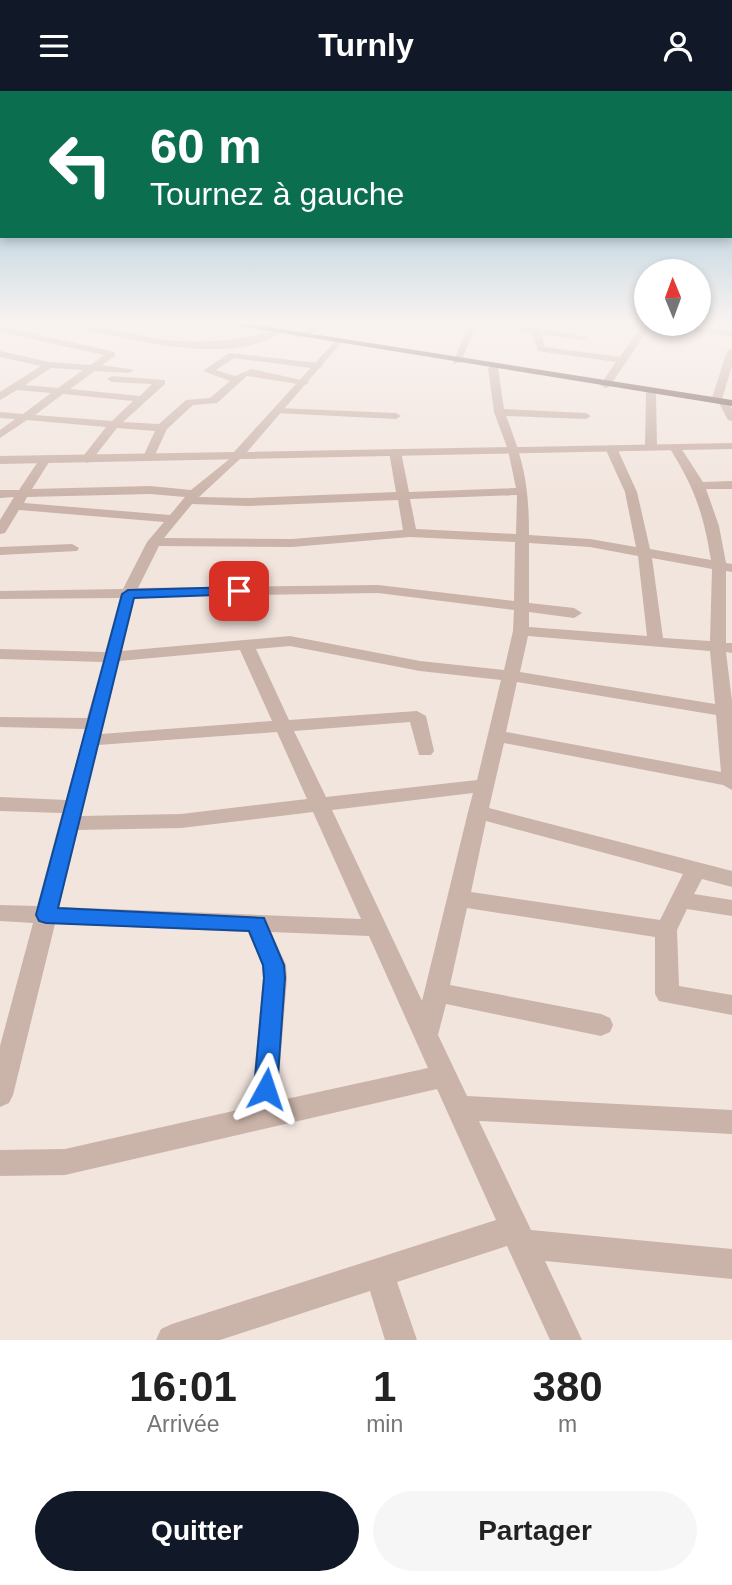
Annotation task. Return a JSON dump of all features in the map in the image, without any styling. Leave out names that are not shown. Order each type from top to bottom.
[{"type":"main road","points":[[580,381],[724,402]]},
{"type":"street","points":[[0,397],[25,381]]},
{"type":"street","points":[[0,435],[75,381]]},
{"type":"street","points":[[88,459],[112,426],[160,383],[137,381]]},
{"type":"street","points":[[149,457],[162,428],[190,402],[214,401],[236,381]]},
{"type":"street","points":[[426,1036],[521,631],[523,491],[514,450],[499,412],[494,381]]},
{"type":"street","points":[[605,385],[608,381]]},
{"type":"street","points":[[727,381],[724,402],[732,418]]},
{"type":"street","points":[[0,1095],[5,1053],[46,915],[128,594],[154,543],[173,519],[192,497],[237,456],[304,382]]},
{"type":"street","points":[[16,387],[142,399]]},
{"type":"street","points":[[651,392],[651,447]]},
{"type":"street","points":[[278,411],[397,417]]},
{"type":"street","points":[[499,412],[586,416]]},
{"type":"street","points":[[0,415],[162,428]]},
{"type":"street","points":[[0,460],[732,446]]},
{"type":"street","points":[[496,736],[732,782],[727,718],[725,566],[699,486],[676,447]]},
{"type":"street","points":[[611,448],[626,471],[636,503],[656,643]]},
{"type":"street","points":[[395,452],[400,495],[410,533]]},
{"type":"street","points":[[0,530],[45,459]]},
{"type":"street","points":[[699,486],[732,485]]},
{"type":"street","points":[[0,493],[150,489],[192,497],[247,502],[523,491]]},
{"type":"street","points":[[16,506],[173,519]]},
{"type":"street","points":[[154,543],[292,543],[410,533],[590,543],[725,566]]},
{"type":"street","points":[[0,551],[72,548]]},
{"type":"street","points":[[0,595],[379,589],[574,613]]},
{"type":"street","points":[[521,631],[725,648]]},
{"type":"street","points":[[0,653],[112,657],[289,641],[420,666],[512,676],[727,718]]},
{"type":"street","points":[[246,645],[566,1340]]},
{"type":"street","points":[[0,722],[93,732],[284,727],[418,716],[425,751]]},
{"type":"street","points":[[0,804],[72,815],[181,821],[486,785]]},
{"type":"street","points":[[478,811],[732,879]]},
{"type":"street","points":[[695,871],[666,930],[667,994],[732,1005]]},
{"type":"street","points":[[458,898],[666,930]]},
{"type":"street","points":[[679,900],[732,908]]},
{"type":"street","points":[[0,913],[376,928]]},
{"type":"street","points":[[256,923],[274,965],[275,978],[263,1117]]},
{"type":"street","points":[[437,992],[601,1025]]},
{"type":"street","points":[[0,1163],[65,1162],[444,1076]]},
{"type":"street","points":[[458,1108],[732,1122]]},
{"type":"street","points":[[172,1340],[379,1273],[518,1237],[732,1264]]},
{"type":"street","points":[[379,1273],[401,1340]]},
{"type":"route","points":[[239,591],[128,594],[46,915],[256,923],[274,965],[275,978],[266,1089]]}]
